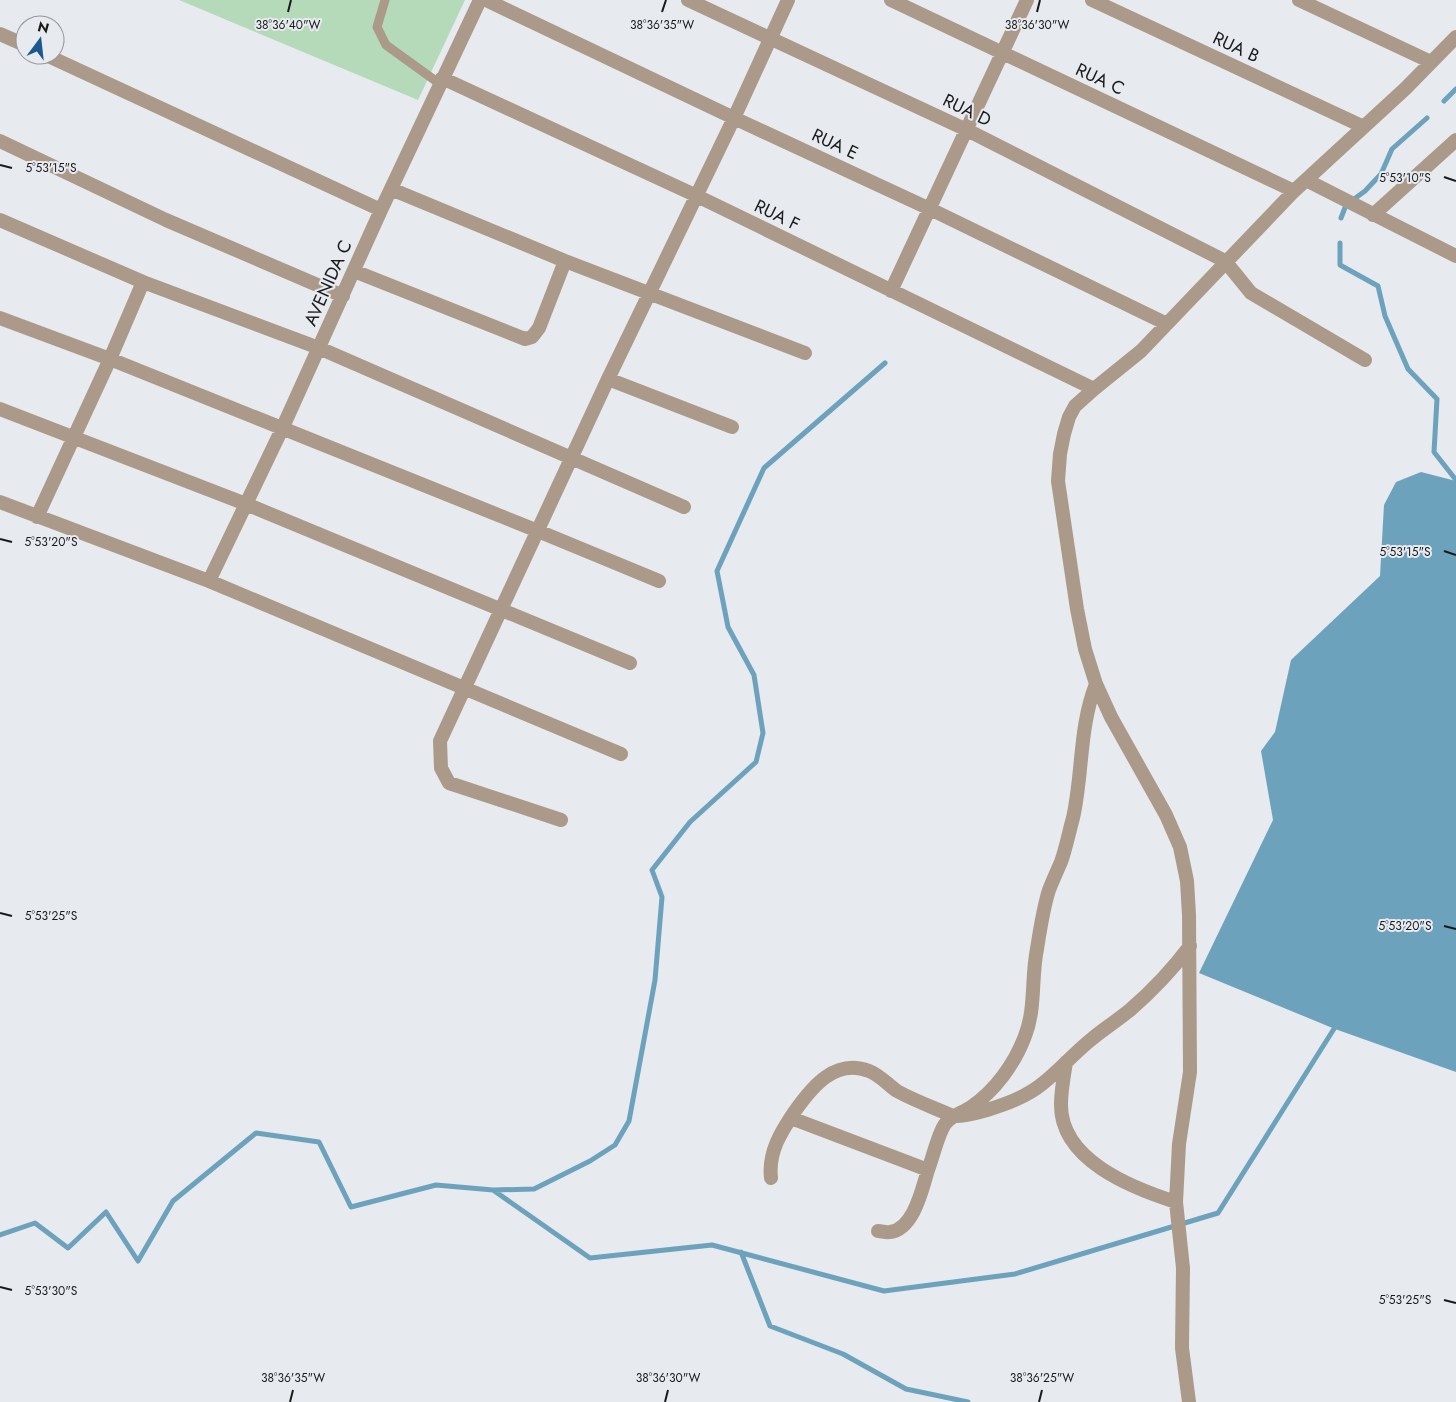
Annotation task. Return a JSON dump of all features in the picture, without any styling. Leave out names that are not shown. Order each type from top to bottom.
[{"type":"street","name":"AVENIDA C","points":[[209,581],[282,429],[381,210],[480,0]]},
{"type":"street","name":"RUA E","points":[[486,0],[930,209],[1167,324]]},
{"type":"street","name":"RUA D","points":[[688,0],[967,130],[1225,261]]},
{"type":"street","points":[[561,820],[449,783],[441,768],[440,741],[608,379],[697,196],[788,0]]},
{"type":"street","name":"RUA C","points":[[891,0],[1294,191]]},
{"type":"street","points":[[890,291],[1027,0]]},
{"type":"street","name":"RUA B","points":[[1092,0],[1364,127]]},
{"type":"street","points":[[1299,0],[1431,62]]},
{"type":"street","points":[[0,34],[15,41]]},
{"type":"street","points":[[1189,1402],[1182,1348],[1183,1268],[1176,1202],[1178,1144],[1190,1072],[1190,946],[1187,881],[1180,847],[1166,815],[1111,717],[1096,684],[1077,608],[1058,481],[1060,454],[1069,417],[1076,406],[1141,351],[1294,191],[1406,88],[1456,38]]},
{"type":"street","points":[[65,64],[381,210]]},
{"type":"street","name":"RUA F","points":[[441,81],[697,196],[1094,389]]},
{"type":"street","points":[[0,140],[166,220],[343,296]]},
{"type":"street","points":[[1373,216],[1456,140]]},
{"type":"street","points":[[1306,180],[1373,216],[1456,256]]},
{"type":"street","points":[[391,189],[564,261],[805,353]]},
{"type":"street","points":[[0,220],[143,282],[319,348],[684,507]]},
{"type":"street","points":[[354,271],[525,339],[532,337],[539,328],[564,261]]},
{"type":"street","points":[[1225,261],[1251,293],[1365,360]]},
{"type":"street","points":[[37,517],[110,359],[143,282]]},
{"type":"street","points":[[0,318],[110,359],[659,581]]},
{"type":"street","points":[[608,379],[732,427]]},
{"type":"street","points":[[0,408],[246,504],[630,663]]},
{"type":"street","points":[[0,502],[209,581],[621,754]]},
{"type":"street","points":[[878,1231],[890,1232],[899,1229],[908,1222],[915,1209],[944,1125],[953,1116],[969,1109],[997,1083],[1026,1035],[1031,1010],[1036,952],[1046,902],[1061,862],[1073,817],[1088,706],[1096,684]]},
{"type":"street","points":[[771,1178],[772,1155],[782,1130],[814,1086],[823,1078],[836,1071],[852,1067],[870,1072],[896,1090],[959,1117],[1007,1104],[1042,1084],[1094,1036],[1129,1011],[1155,988],[1177,964],[1190,946]]},
{"type":"street","points":[[1066,1062],[1060,1105],[1068,1134],[1080,1150],[1091,1162],[1106,1172],[1176,1202]]},
{"type":"street","points":[[791,1118],[928,1170]]},
{"type":"lane","points":[[385,0],[377,27],[386,45],[441,81]]},
{"type":"green space","points":[[179,0],[465,0],[418,100]]},
{"type":"water","points":[[1421,472],[1456,481],[1456,1072],[1335,1029],[1199,973],[1273,820],[1261,751],[1275,732],[1291,660],[1380,576],[1384,505],[1396,482]]},
{"type":"waterway","points":[[1444,101],[1456,89]]},
{"type":"waterway","points":[[1341,218],[1346,205],[1365,191],[1381,174],[1392,149],[1427,118]]},
{"type":"waterway","points":[[1340,243],[1340,265],[1378,286],[1385,316],[1408,369],[1437,399],[1434,452],[1456,480]]},
{"type":"waterway","points":[[494,1190],[534,1189],[590,1161],[615,1145],[629,1121],[655,980],[662,897],[652,870],[690,822],[756,762],[763,733],[754,675],[728,627],[717,571],[764,468],[885,363]]},
{"type":"waterway","points":[[0,1235],[35,1223],[68,1248],[106,1212],[138,1261],[173,1201],[256,1133],[319,1142],[351,1207],[436,1185],[493,1190],[590,1258],[712,1245],[884,1291],[1015,1274],[1218,1213],[1337,1024]]},
{"type":"waterway","points":[[741,1252],[770,1326],[843,1354],[906,1389],[968,1402]]}]
